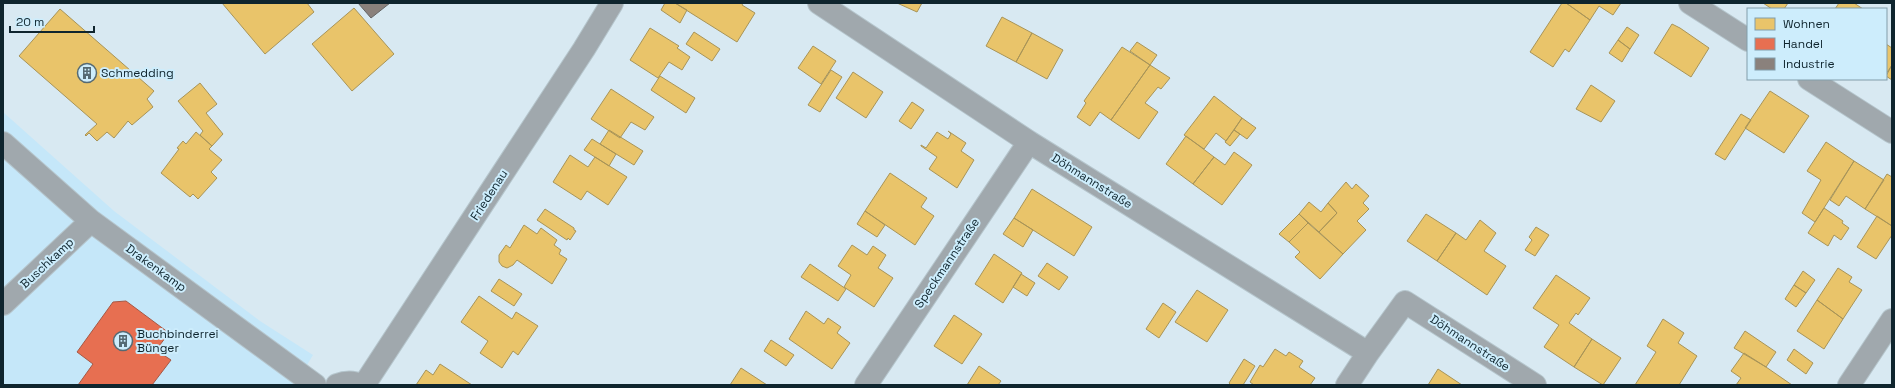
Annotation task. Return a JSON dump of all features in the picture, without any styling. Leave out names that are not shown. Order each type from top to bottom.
[{"type":"street","name":"Friedenau","points":[[364,385],[576,62],[612,3]]},
{"type":"street","name":"Döhmannstraße","points":[[819,3],[1029,142],[1368,353],[1406,302],[1535,385]]},
{"type":"street","points":[[1690,3],[1747,39]]},
{"type":"street","points":[[1811,80],[1892,132]]},
{"type":"street","name":"Speckmannstraße","points":[[866,385],[1029,142]]},
{"type":"street","name":"Drakenkamp","points":[[3,143],[91,221],[315,385]]},
{"type":"street","name":"Buschkamp","points":[[3,304],[91,221]]},
{"type":"street","points":[[1849,385],[1892,320]]},
{"type":"street","points":[[1347,385],[1368,353]]},
{"type":"street","points":[[337,385],[344,382],[354,382],[360,385]]},
{"type":"shaded area","points":[[3,112],[114,211],[260,321],[313,355],[295,385],[3,385]]},
{"type":"building: Wohnen","points":[[222,3],[307,3],[314,12],[265,54]]},
{"type":"building: Wohnen","points":[[665,3],[675,3],[687,10],[680,23],[661,10]]},
{"type":"building: Wohnen","points":[[675,3],[743,3],[742,5],[755,13],[737,42]]},
{"type":"building: Wohnen","points":[[897,3],[922,3],[917,12]]},
{"type":"building: Wohnen","points":[[1562,3],[1566,3],[1590,20],[1569,52],[1565,49],[1553,67],[1530,52]]},
{"type":"building: Wohnen","points":[[1566,3],[1621,3],[1613,15],[1599,6],[1590,20]]},
{"type":"building: Wohnen","points":[[1763,3],[1788,3],[1785,8],[1770,8]]},
{"type":"building: Wohnen","points":[[1839,3],[1854,3],[1862,8],[1836,8]]},
{"type":"building: Wohnen","points":[[354,8],[394,54],[352,91],[312,44]]},
{"type":"building: Wohnen","name":"Schmedding","points":[[60,9],[154,91],[147,99],[153,107],[132,125],[128,121],[114,138],[107,132],[97,141],[89,133],[86,136],[85,135],[97,124],[19,56]]},
{"type":"building: Wohnen","points":[[1002,17],[1032,33],[1016,62],[986,46]]},
{"type":"building: Wohnen","points":[[1672,24],[1709,48],[1691,77],[1654,53]]},
{"type":"building: Wohnen","points":[[1627,27],[1639,35],[1630,49],[1618,40]]},
{"type":"building: Wohnen","points":[[650,28],[679,46],[677,48],[690,57],[682,70],[669,62],[658,78],[630,60]]},
{"type":"building: Wohnen","points":[[694,32],[720,49],[712,61],[686,44]]},
{"type":"building: Wohnen","points":[[1032,33],[1063,50],[1047,79],[1016,62]]},
{"type":"building: Wohnen","points":[[1618,40],[1630,49],[1622,62],[1609,53]]},
{"type":"building: Wohnen","points":[[1137,42],[1157,55],[1150,65],[1130,51]]},
{"type":"building: Wohnen","points":[[1887,45],[1892,48],[1892,65],[1887,72]]},
{"type":"building: Wohnen","points":[[813,46],[836,61],[821,84],[798,68]]},
{"type":"building: Wohnen","points":[[1122,47],[1150,65],[1111,120],[1100,112],[1090,126],[1077,117],[1086,103],[1084,101]]},
{"type":"building: Wohnen","points":[[1150,65],[1170,78],[1161,89],[1158,87],[1145,103],[1158,112],[1139,139],[1111,120]]},
{"type":"building: Wohnen","points":[[1892,65],[1892,80],[1887,77]]},
{"type":"building: Wohnen","points":[[831,70],[842,77],[820,112],[808,105]]},
{"type":"building: Wohnen","points":[[853,72],[883,92],[866,118],[836,98]]},
{"type":"building: Wohnen","points":[[660,76],[695,98],[686,113],[651,90]]},
{"type":"building: Wohnen","points":[[200,83],[217,104],[206,113],[223,134],[212,146],[200,135],[203,131],[178,101]]},
{"type":"building: Wohnen","points":[[1591,85],[1615,101],[1601,122],[1576,109]]},
{"type":"building: Wohnen","points":[[611,89],[654,117],[645,130],[631,122],[620,138],[591,119]]},
{"type":"building: Wohnen","points":[[1770,91],[1809,116],[1784,153],[1745,128]]},
{"type":"building: Wohnen","points":[[1214,96],[1242,118],[1226,141],[1216,133],[1204,149],[1184,135]]},
{"type":"building: Wohnen","points":[[912,102],[924,110],[911,129],[899,121]]},
{"type":"building: Wohnen","points":[[1741,114],[1751,120],[1725,160],[1715,154]]},
{"type":"building: Wohnen","points":[[1242,118],[1256,128],[1247,139],[1234,130]]},
{"type":"building: Wohnen","points":[[609,130],[643,151],[634,165],[600,144]]},
{"type":"building: Wohnen","points":[[1234,130],[1240,134],[1230,146],[1225,142]]},
{"type":"building: Wohnen","points":[[948,131],[966,143],[961,151],[974,160],[957,188],[929,169],[937,157],[921,146],[926,148],[937,132],[948,139],[951,134]]},
{"type":"building: Wohnen","points":[[196,132],[212,146],[209,149],[222,160],[211,172],[217,178],[198,199],[193,194],[190,197],[161,173],[179,149],[177,148],[183,141],[186,144]]},
{"type":"building: Wohnen","points":[[1186,136],[1214,157],[1193,184],[1166,164]]},
{"type":"building: Wohnen","points":[[592,139],[616,154],[609,166],[584,150]]},
{"type":"building: Wohnen","points":[[1826,142],[1854,161],[1815,222],[1802,213],[1821,180],[1807,171]]},
{"type":"building: Wohnen","points":[[1234,152],[1252,165],[1222,205],[1193,184],[1214,157],[1225,165]]},
{"type":"building: Wohnen","points":[[570,155],[588,167],[595,157],[627,177],[608,205],[587,191],[581,200],[553,182]]},
{"type":"building: Wohnen","points":[[1854,161],[1884,180],[1865,209],[1846,196],[1839,206],[1830,200]]},
{"type":"building: Wohnen","points":[[890,173],[927,198],[921,207],[934,216],[915,245],[865,211]]},
{"type":"building: Wohnen","points":[[1887,174],[1892,177],[1892,226],[1865,209]]},
{"type":"building: Wohnen","points":[[1346,182],[1352,189],[1356,184],[1369,196],[1363,203],[1369,209],[1357,221],[1366,230],[1343,254],[1319,232],[1337,213],[1328,203]]},
{"type":"building: Wohnen","points":[[1032,189],[1092,227],[1074,256],[1014,218]]},
{"type":"building: Wohnen","points":[[1309,202],[1321,212],[1328,203],[1337,213],[1319,232],[1299,214]]},
{"type":"building: Wohnen","points":[[1824,208],[1843,221],[1842,223],[1849,228],[1841,240],[1834,235],[1828,246],[1808,233]]},
{"type":"building: Wohnen","points":[[545,209],[574,228],[576,231],[570,240],[568,238],[567,240],[537,220]]},
{"type":"building: Wohnen","points":[[865,211],[885,225],[877,237],[857,224]]},
{"type":"building: Wohnen","points":[[1299,214],[1308,223],[1289,242],[1279,234]]},
{"type":"building: Wohnen","points":[[1426,214],[1456,233],[1437,261],[1407,241]]},
{"type":"building: Wohnen","points":[[1877,216],[1892,226],[1892,235],[1876,259],[1857,247]]},
{"type":"building: Wohnen","points":[[1014,218],[1033,230],[1023,247],[1003,234]]},
{"type":"building: Wohnen","points":[[1480,220],[1496,233],[1484,251],[1506,266],[1487,295],[1437,261],[1456,233],[1466,240]]},
{"type":"building: Wohnen","points":[[1308,223],[1343,254],[1320,279],[1295,257],[1300,252],[1289,242]]},
{"type":"building: Wohnen","points":[[524,225],[537,234],[541,228],[557,240],[554,245],[561,250],[559,254],[567,259],[552,284],[517,260],[513,265],[507,268],[502,266],[499,262],[499,255],[506,245],[510,248]]},
{"type":"building: Wohnen","points":[[1536,227],[1549,235],[1535,256],[1525,250],[1532,240],[1529,237]]},
{"type":"building: Wohnen","points":[[852,245],[867,255],[873,246],[886,255],[878,268],[893,278],[874,307],[844,287],[851,275],[838,266]]},
{"type":"building: Wohnen","points":[[994,254],[1022,273],[1003,303],[975,284]]},
{"type":"building: Wohnen","points":[[1047,263],[1068,277],[1059,290],[1038,276]]},
{"type":"building: Wohnen","points":[[810,264],[846,289],[838,301],[801,277]]},
{"type":"building: Wohnen","points":[[1838,268],[1852,277],[1849,282],[1862,290],[1843,319],[1817,300]]},
{"type":"building: Wohnen","points":[[1803,271],[1815,280],[1806,293],[1794,285]]},
{"type":"building: Wohnen","points":[[1021,274],[1035,283],[1027,296],[1013,287]]},
{"type":"building: Wohnen","points":[[1556,275],[1590,298],[1578,315],[1576,313],[1569,323],[1592,339],[1574,367],[1544,347],[1559,325],[1533,308]]},
{"type":"building: Wohnen","points":[[499,279],[522,294],[514,306],[491,291]]},
{"type":"building: Wohnen","points":[[1794,285],[1806,293],[1796,307],[1785,299]]},
{"type":"building: Wohnen","points":[[1197,290],[1228,310],[1207,342],[1175,322]]},
{"type":"building: Wohnen","points":[[479,296],[512,319],[516,312],[538,326],[518,355],[513,351],[502,368],[480,353],[488,341],[461,322]]},
{"type":"building: Wohnen","points":[[1817,300],[1843,319],[1824,349],[1797,331]]},
{"type":"building: Wohnen","points":[[1163,303],[1176,312],[1159,338],[1146,329]]},
{"type":"building: Wohnen","points":[[806,311],[824,324],[828,318],[841,327],[837,333],[850,343],[832,369],[789,339]]},
{"type":"building: Wohnen","points":[[954,315],[982,334],[962,364],[934,346]]},
{"type":"building: Wohnen","points":[[1663,319],[1684,333],[1678,343],[1697,356],[1679,385],[1635,385],[1656,352],[1647,346]]},
{"type":"building: Wohnen","points":[[1745,331],[1776,352],[1766,367],[1734,348]]},
{"type":"building: Wohnen","points":[[1592,339],[1621,358],[1603,385],[1574,367]]},
{"type":"building: Wohnen","points":[[771,340],[794,355],[786,366],[764,351]]},
{"type":"building: Wohnen","points":[[1275,349],[1286,356],[1289,352],[1303,361],[1299,367],[1315,378],[1310,385],[1254,385],[1250,382],[1260,365],[1263,367]]},
{"type":"building: Wohnen","points":[[1794,349],[1813,363],[1806,374],[1787,360]]},
{"type":"building: Wohnen","points":[[1744,353],[1792,385],[1736,385],[1741,378],[1731,371]]},
{"type":"building: Wohnen","points":[[1244,359],[1255,366],[1243,385],[1231,385],[1229,383]]},
{"type":"building: Wohnen","points":[[440,364],[472,385],[416,385],[426,370],[433,375]]},
{"type":"building: Wohnen","points":[[979,366],[1001,381],[998,385],[967,385]]},
{"type":"building: Wohnen","points":[[741,368],[767,385],[730,385]]},
{"type":"building: Wohnen","points":[[1438,369],[1462,385],[1428,385]]},
{"type":"building: Handel","name":"Buchbinderrei Bünger","points":[[126,301],[169,333],[156,350],[171,360],[152,385],[78,385],[93,364],[77,352],[113,302]]},
{"type":"building: Industrie","points":[[358,3],[390,3],[371,18]]},
{"type":"place","name":"Schmedding","points":[[87,73]]},
{"type":"place","name":"Buchbinderrei Bünger","points":[[123,341]]}]
